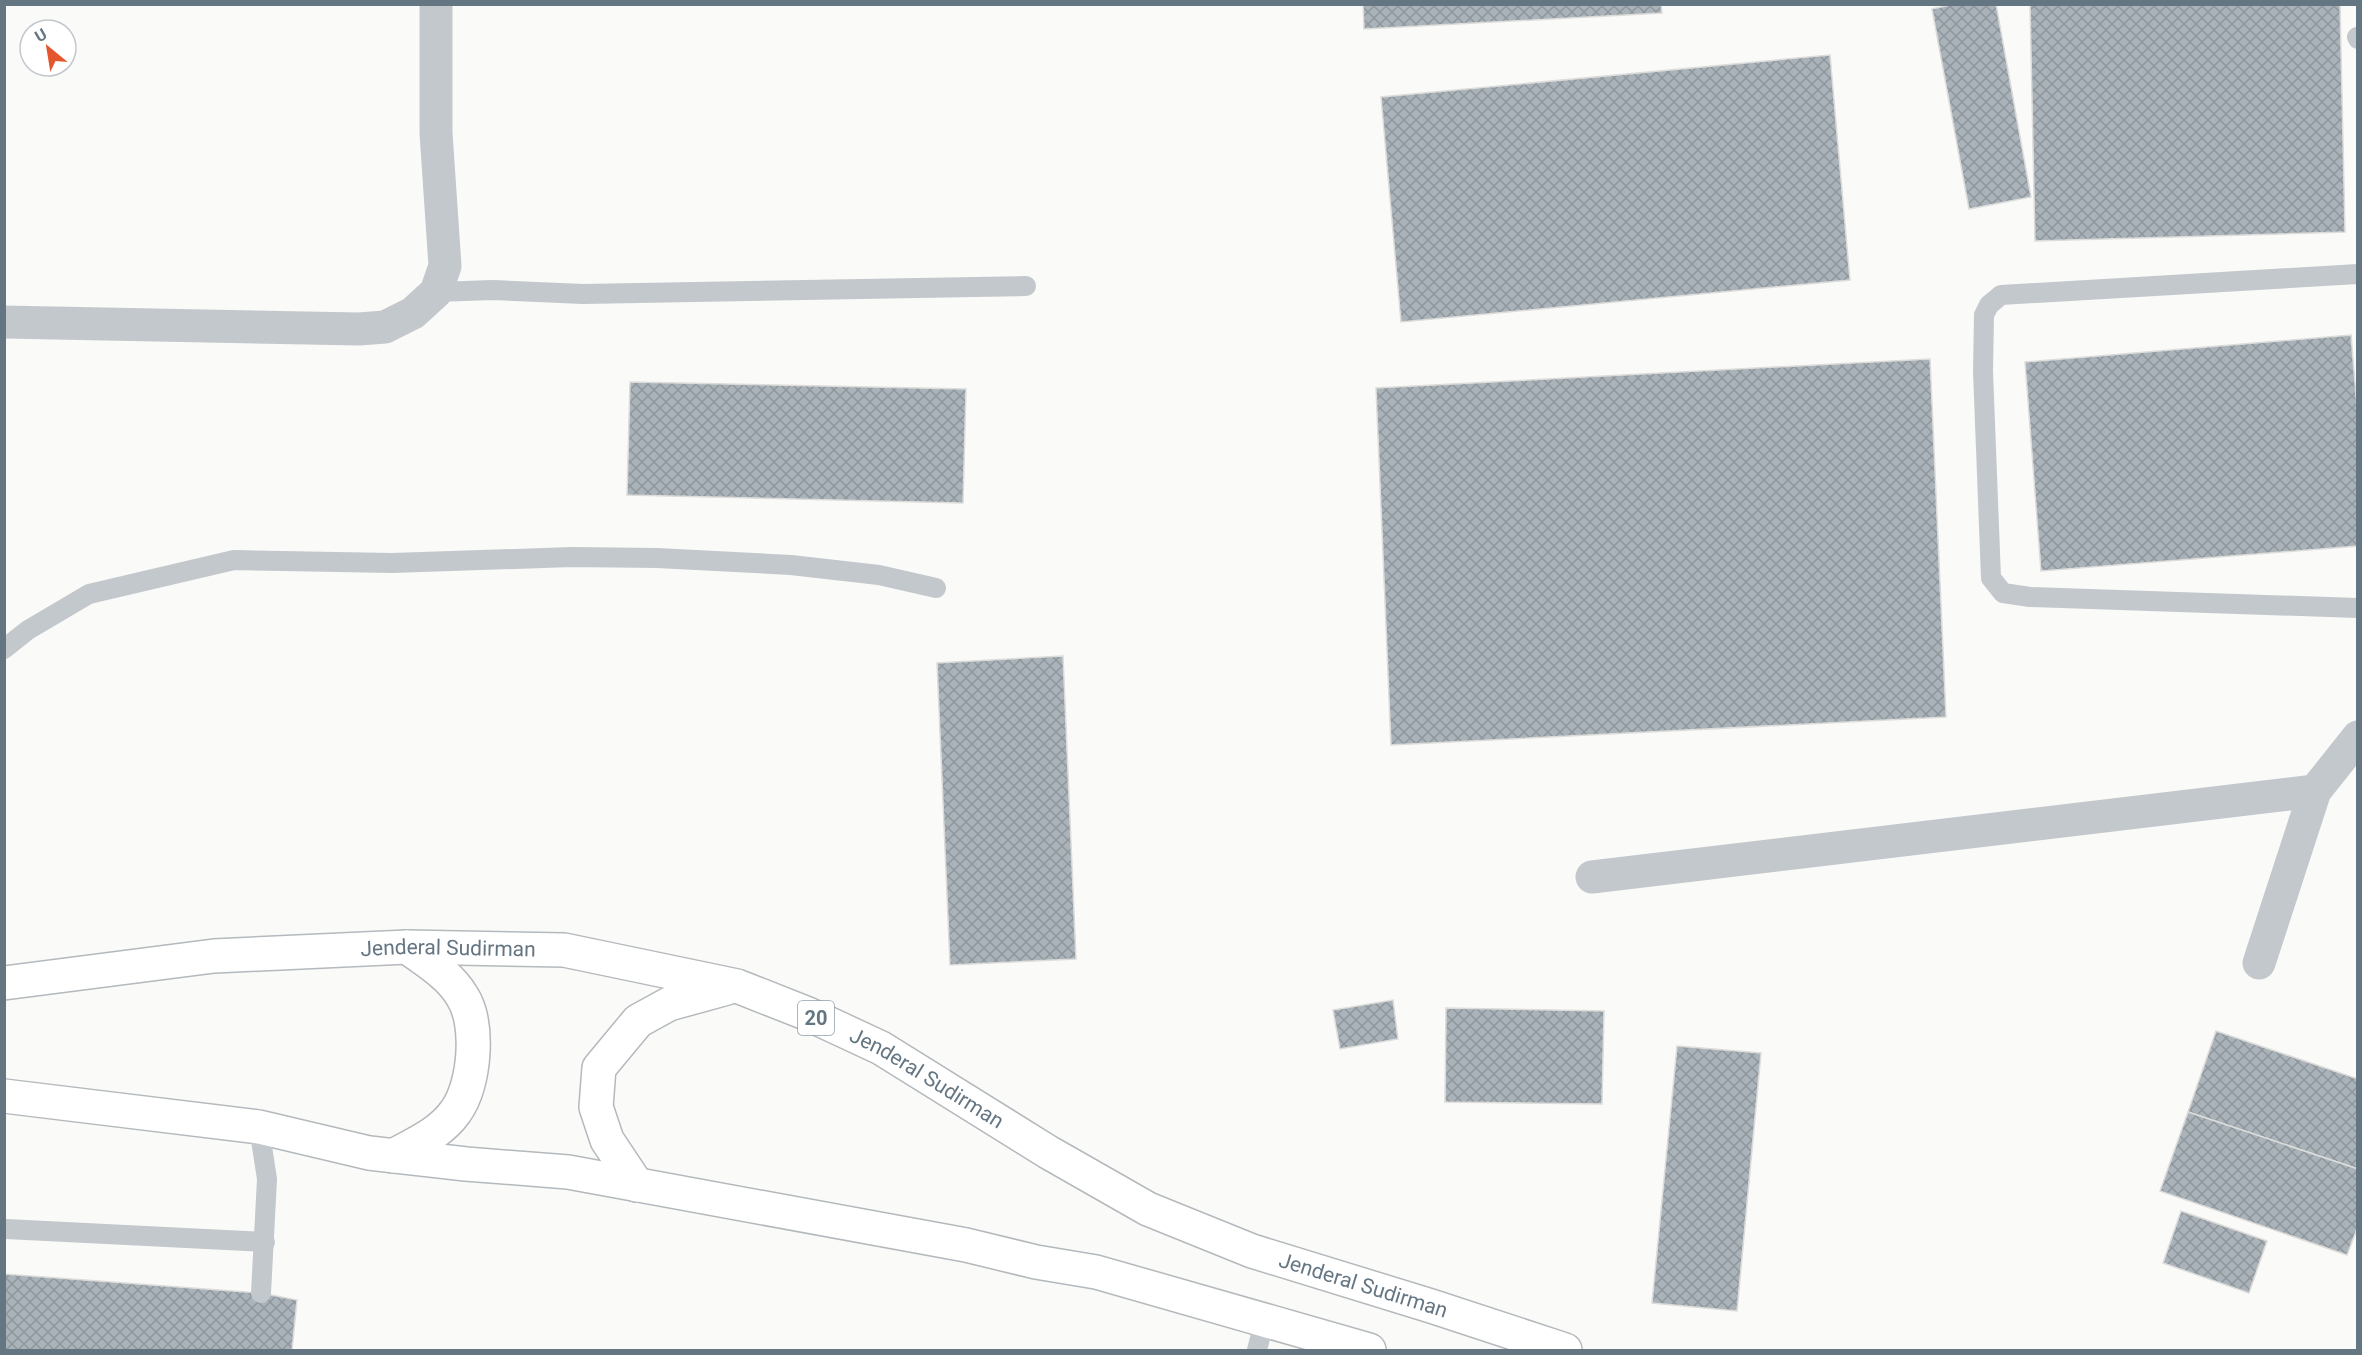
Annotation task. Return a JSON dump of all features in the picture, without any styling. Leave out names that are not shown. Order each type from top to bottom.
[{"type":"highway","name":"Jenderal Sudirman","points":[[4,983],[214,956],[408,946],[564,950],[737,986],[808,1014],[881,1048],[1048,1152],[1148,1209],[1252,1251],[1420,1302],[1565,1350]]},
{"type":"highway","points":[[393,1156],[434,1133],[456,1112],[466,1092],[474,1036],[471,1018],[462,996],[440,972],[408,946]]},
{"type":"highway","points":[[637,1185],[607,1140],[603,1129],[596,1107],[599,1068],[638,1021],[669,1004],[737,986]]},
{"type":"highway","points":[[4,1096],[259,1127],[369,1153],[568,1172],[966,1245],[1036,1262],[1096,1272],[1369,1350]]},
{"type":"street","points":[[4,322],[360,329],[386,327],[413,313],[436,292],[445,266],[436,133],[436,4]]},
{"type":"street","points":[[2259,963],[2315,791],[2358,737]]},
{"type":"street","points":[[1592,877],[2315,791]]},
{"type":"lane","points":[[2358,274],[2001,295],[1989,305],[1984,315],[1983,360],[1992,578],[2003,593],[2030,597],[2358,608]]},
{"type":"lane","points":[[436,292],[493,290],[584,294],[1026,286]]},
{"type":"lane","points":[[4,649],[28,630],[89,594],[234,560],[392,563],[572,557],[657,558],[791,566],[879,575],[936,588]]},
{"type":"lane","points":[[259,1127],[267,1179],[261,1293]]},
{"type":"lane","points":[[6,1229],[265,1242]]},
{"type":"lane","points":[[1257,1350],[1265,1319]]},
{"type":"building","points":[[1363,4],[1661,4],[1662,13],[1364,29]]},
{"type":"building","points":[[1955,4],[1996,4],[2031,197],[1969,209],[1932,9]]},
{"type":"building","points":[[2030,4],[2340,4],[2345,232],[2035,241]]},
{"type":"building","points":[[1830,55],[1850,280],[1401,322],[1381,97]]},
{"type":"building","points":[[2351,335],[2358,420],[2358,546],[2041,571],[2025,362]]},
{"type":"building","points":[[1930,359],[1946,717],[1391,745],[1376,388]]},
{"type":"building","points":[[630,382],[966,389],[963,503],[627,495]]},
{"type":"building","points":[[1063,656],[1076,959],[950,965],[937,663]]},
{"type":"building","points":[[1393,1000],[1398,1039],[1340,1049],[1333,1010]]},
{"type":"building","points":[[1446,1008],[1604,1011],[1602,1104],[1445,1102]]},
{"type":"building","points":[[2216,1031],[2358,1079],[2358,1169],[2188,1112]]},
{"type":"building","points":[[1677,1046],[1761,1053],[1737,1311],[1652,1303]]},
{"type":"building","points":[[2188,1112],[2358,1169],[2358,1226],[2347,1255],[2160,1191]]},
{"type":"building","points":[[2181,1211],[2267,1241],[2249,1293],[2163,1263]]},
{"type":"building","points":[[4,1274],[261,1293],[297,1300],[292,1350],[4,1350]]}]
